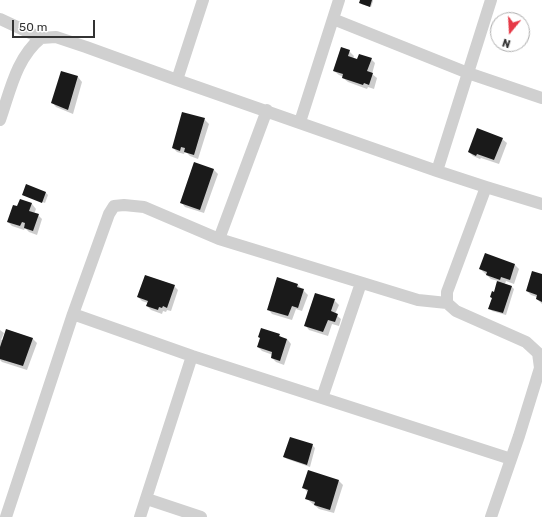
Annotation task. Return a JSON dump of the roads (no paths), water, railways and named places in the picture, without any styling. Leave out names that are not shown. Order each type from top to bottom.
[{"type":"street","points":[[177,80],[203,0]]},
{"type":"street","points":[[300,122],[338,0]]},
{"type":"street","points":[[438,170],[491,0]]},
{"type":"street","points":[[0,19],[41,38],[56,37],[86,46],[177,80],[486,187],[542,204]]},
{"type":"street","points":[[333,19],[468,73],[542,98]]},
{"type":"street","points":[[0,120],[18,67],[23,57],[33,44],[41,38]]},
{"type":"street","points":[[219,239],[267,110]]},
{"type":"street","points":[[447,303],[447,292],[486,187]]},
{"type":"street","points":[[6,517],[73,314],[109,214],[114,206],[124,205],[144,207],[219,239],[361,283],[418,300],[447,303],[456,311],[526,342],[538,352],[540,368],[520,436],[491,517]]},
{"type":"street","points":[[322,398],[361,283]]},
{"type":"street","points":[[73,314],[192,356],[511,459]]},
{"type":"street","points":[[140,517],[192,356]]},
{"type":"street","points":[[146,499],[202,517]]}]
